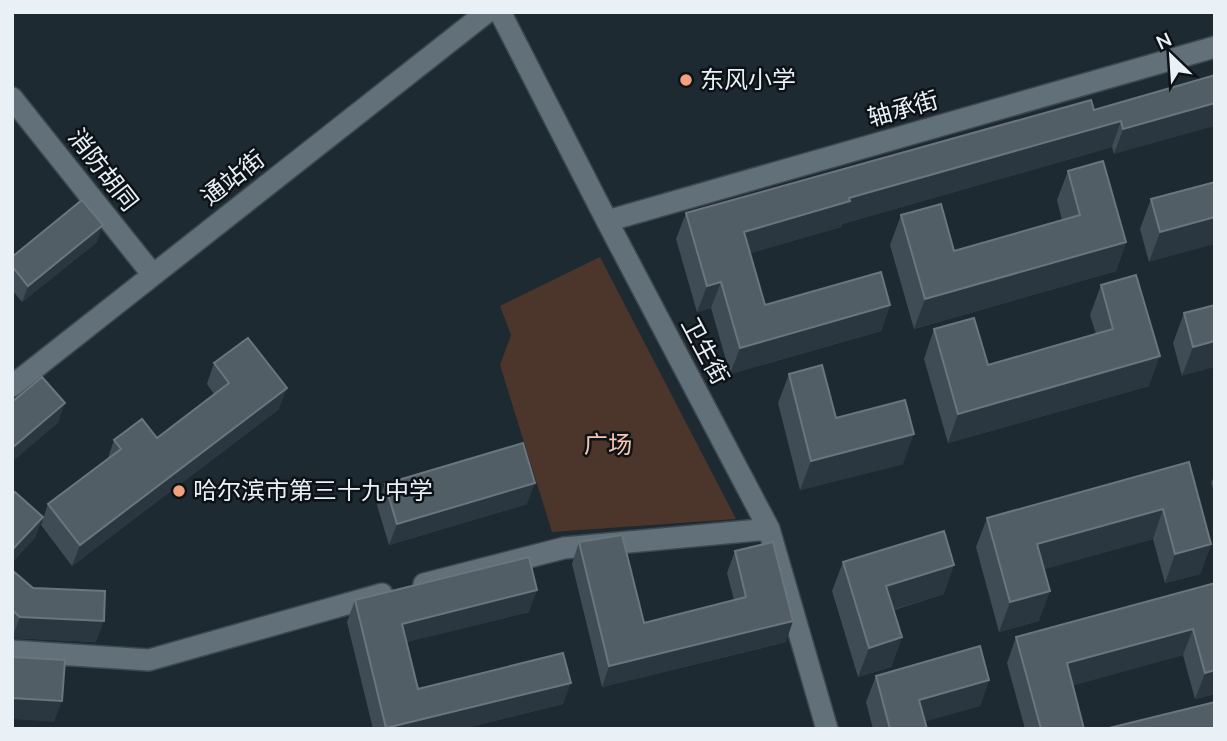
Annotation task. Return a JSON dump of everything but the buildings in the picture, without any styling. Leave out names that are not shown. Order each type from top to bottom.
[{"type":"street","name":"通站街","points":[[12,386],[486,12]]},
{"type":"street","name":"卫生街","points":[[500,12],[769,529],[827,729]]},
{"type":"street","name":"轴承街","points":[[607,221],[1215,47]]},
{"type":"street","name":"消防胡同","points":[[12,98],[153,275]]},
{"type":"street","points":[[12,651],[149,660],[320,610],[564,548],[769,529]]},
{"type":"green space","name":"广场","points":[[600,257],[736,519],[552,532],[500,365],[511,335],[500,306]]},
{"type":"place","name":"东风小学","points":[[686,80]]},
{"type":"place","name":"哈尔滨市第三十九中学","points":[[179,491]]}]
